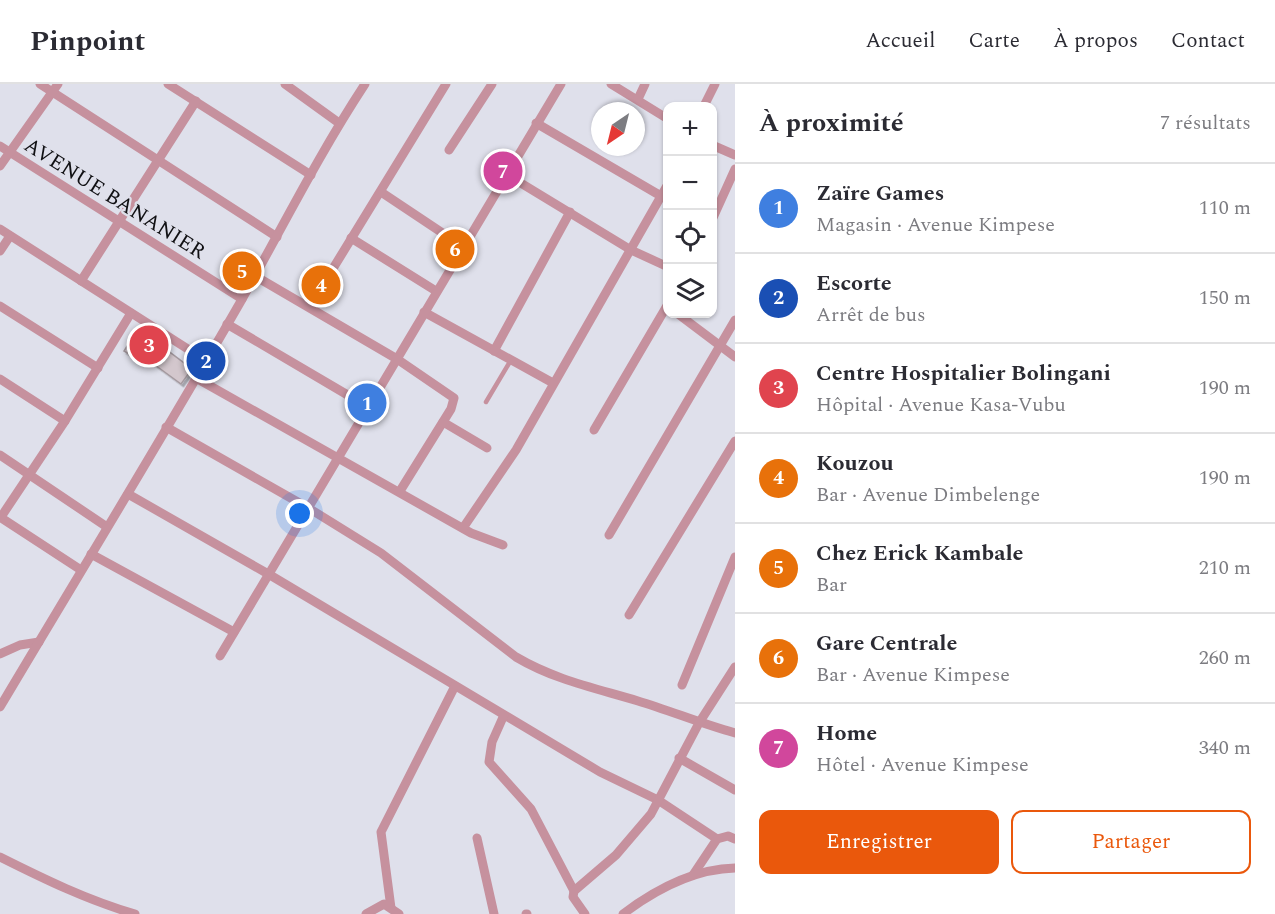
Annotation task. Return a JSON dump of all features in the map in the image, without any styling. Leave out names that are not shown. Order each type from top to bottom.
[{"type":"street","points":[[40,84],[55,88],[158,160],[277,237]]},
{"type":"street","points":[[168,84],[311,175]]},
{"type":"street","points":[[285,84],[339,123]]},
{"type":"street","points":[[0,706],[128,494],[242,299],[339,123],[365,84]]},
{"type":"street","points":[[310,306],[446,84]]},
{"type":"street","points":[[448,150],[492,84]]},
{"type":"street","points":[[220,656],[310,509],[462,246],[561,84]]},
{"type":"street","points":[[611,84],[663,116]]},
{"type":"street","points":[[638,99],[645,84]]},
{"type":"street","points":[[706,102],[715,84]]},
{"type":"street","points":[[0,166],[55,88]]},
{"type":"street","points":[[81,281],[196,101]]},
{"type":"street","points":[[536,123],[661,196]]},
{"type":"street","name":"AVENUE BANANIER","points":[[0,146],[242,299]]},
{"type":"street","points":[[717,147],[735,155]]},
{"type":"street","points":[[717,210],[735,169]]},
{"type":"street","points":[[506,174],[632,250],[663,265]]},
{"type":"street","points":[[381,192],[462,246]]},
{"type":"street","points":[[463,528],[516,450],[663,193]]},
{"type":"street","points":[[494,351],[570,212]]},
{"type":"street","points":[[0,229],[205,360]]},
{"type":"street","points":[[0,251],[10,236]]},
{"type":"street","points":[[351,238],[436,291]]},
{"type":"street","points":[[255,276],[310,306],[451,393],[454,403],[400,491]]},
{"type":"street","points":[[0,306],[98,368]]},
{"type":"street","points":[[424,312],[553,383]]},
{"type":"street","points":[[594,430],[663,312]]},
{"type":"street","points":[[81,570],[0,517],[65,421],[131,313]]},
{"type":"street","points":[[683,318],[735,357]]},
{"type":"street","points":[[609,535],[735,320]]},
{"type":"street","points":[[227,324],[368,407]]},
{"type":"street","points":[[196,378],[463,528],[502,545]]},
{"type":"street","points":[[0,379],[65,421]]},
{"type":"street","points":[[443,422],[487,448]]},
{"type":"street","points":[[166,427],[310,509],[381,553],[516,657],[537,670],[561,680],[636,700],[699,723],[735,733]]},
{"type":"street","points":[[629,615],[735,441]]},
{"type":"street","points":[[0,455],[107,527]]},
{"type":"street","points":[[128,494],[270,575],[600,772],[658,800],[717,839]]},
{"type":"street","points":[[91,554],[234,632]]},
{"type":"street","points":[[682,684],[735,557]]},
{"type":"street","points":[[0,654],[20,645],[39,642]]},
{"type":"street","points":[[573,893],[616,855],[639,829],[658,800],[699,723],[735,667]]},
{"type":"street","points":[[366,914],[378,905],[395,911],[381,832],[455,686]]},
{"type":"street","points":[[504,715],[492,742],[489,762],[531,809],[585,914]]},
{"type":"street","points":[[679,758],[735,790]]},
{"type":"street","points":[[693,875],[717,839],[728,836],[735,839]]},
{"type":"street","points":[[477,838],[494,914]]},
{"type":"street","points":[[0,857],[66,890],[135,914]]},
{"type":"street","points":[[623,914],[651,894],[693,875],[712,870],[735,868]]},
{"type":"lane","points":[[486,402],[511,360]]},
{"type":"building","points":[[237,257],[252,266],[242,283],[226,273]]},
{"type":"building","points":[[139,327],[165,344],[163,347],[192,369],[181,384],[140,354],[137,359],[124,351]]},
{"type":"place","name":"Home","points":[[503,171]]},
{"type":"place","name":"Gare Centrale","points":[[455,249]]},
{"type":"place","name":"Chez Erick Kambale","points":[[242,271]]},
{"type":"place","name":"Kouzou","points":[[321,285]]},
{"type":"place","name":"Centre Hospitalier Bolingani","points":[[149,345]]},
{"type":"place","name":"Escorte","points":[[206,361]]},
{"type":"place","name":"Zaïre Games","points":[[367,403]]}]
